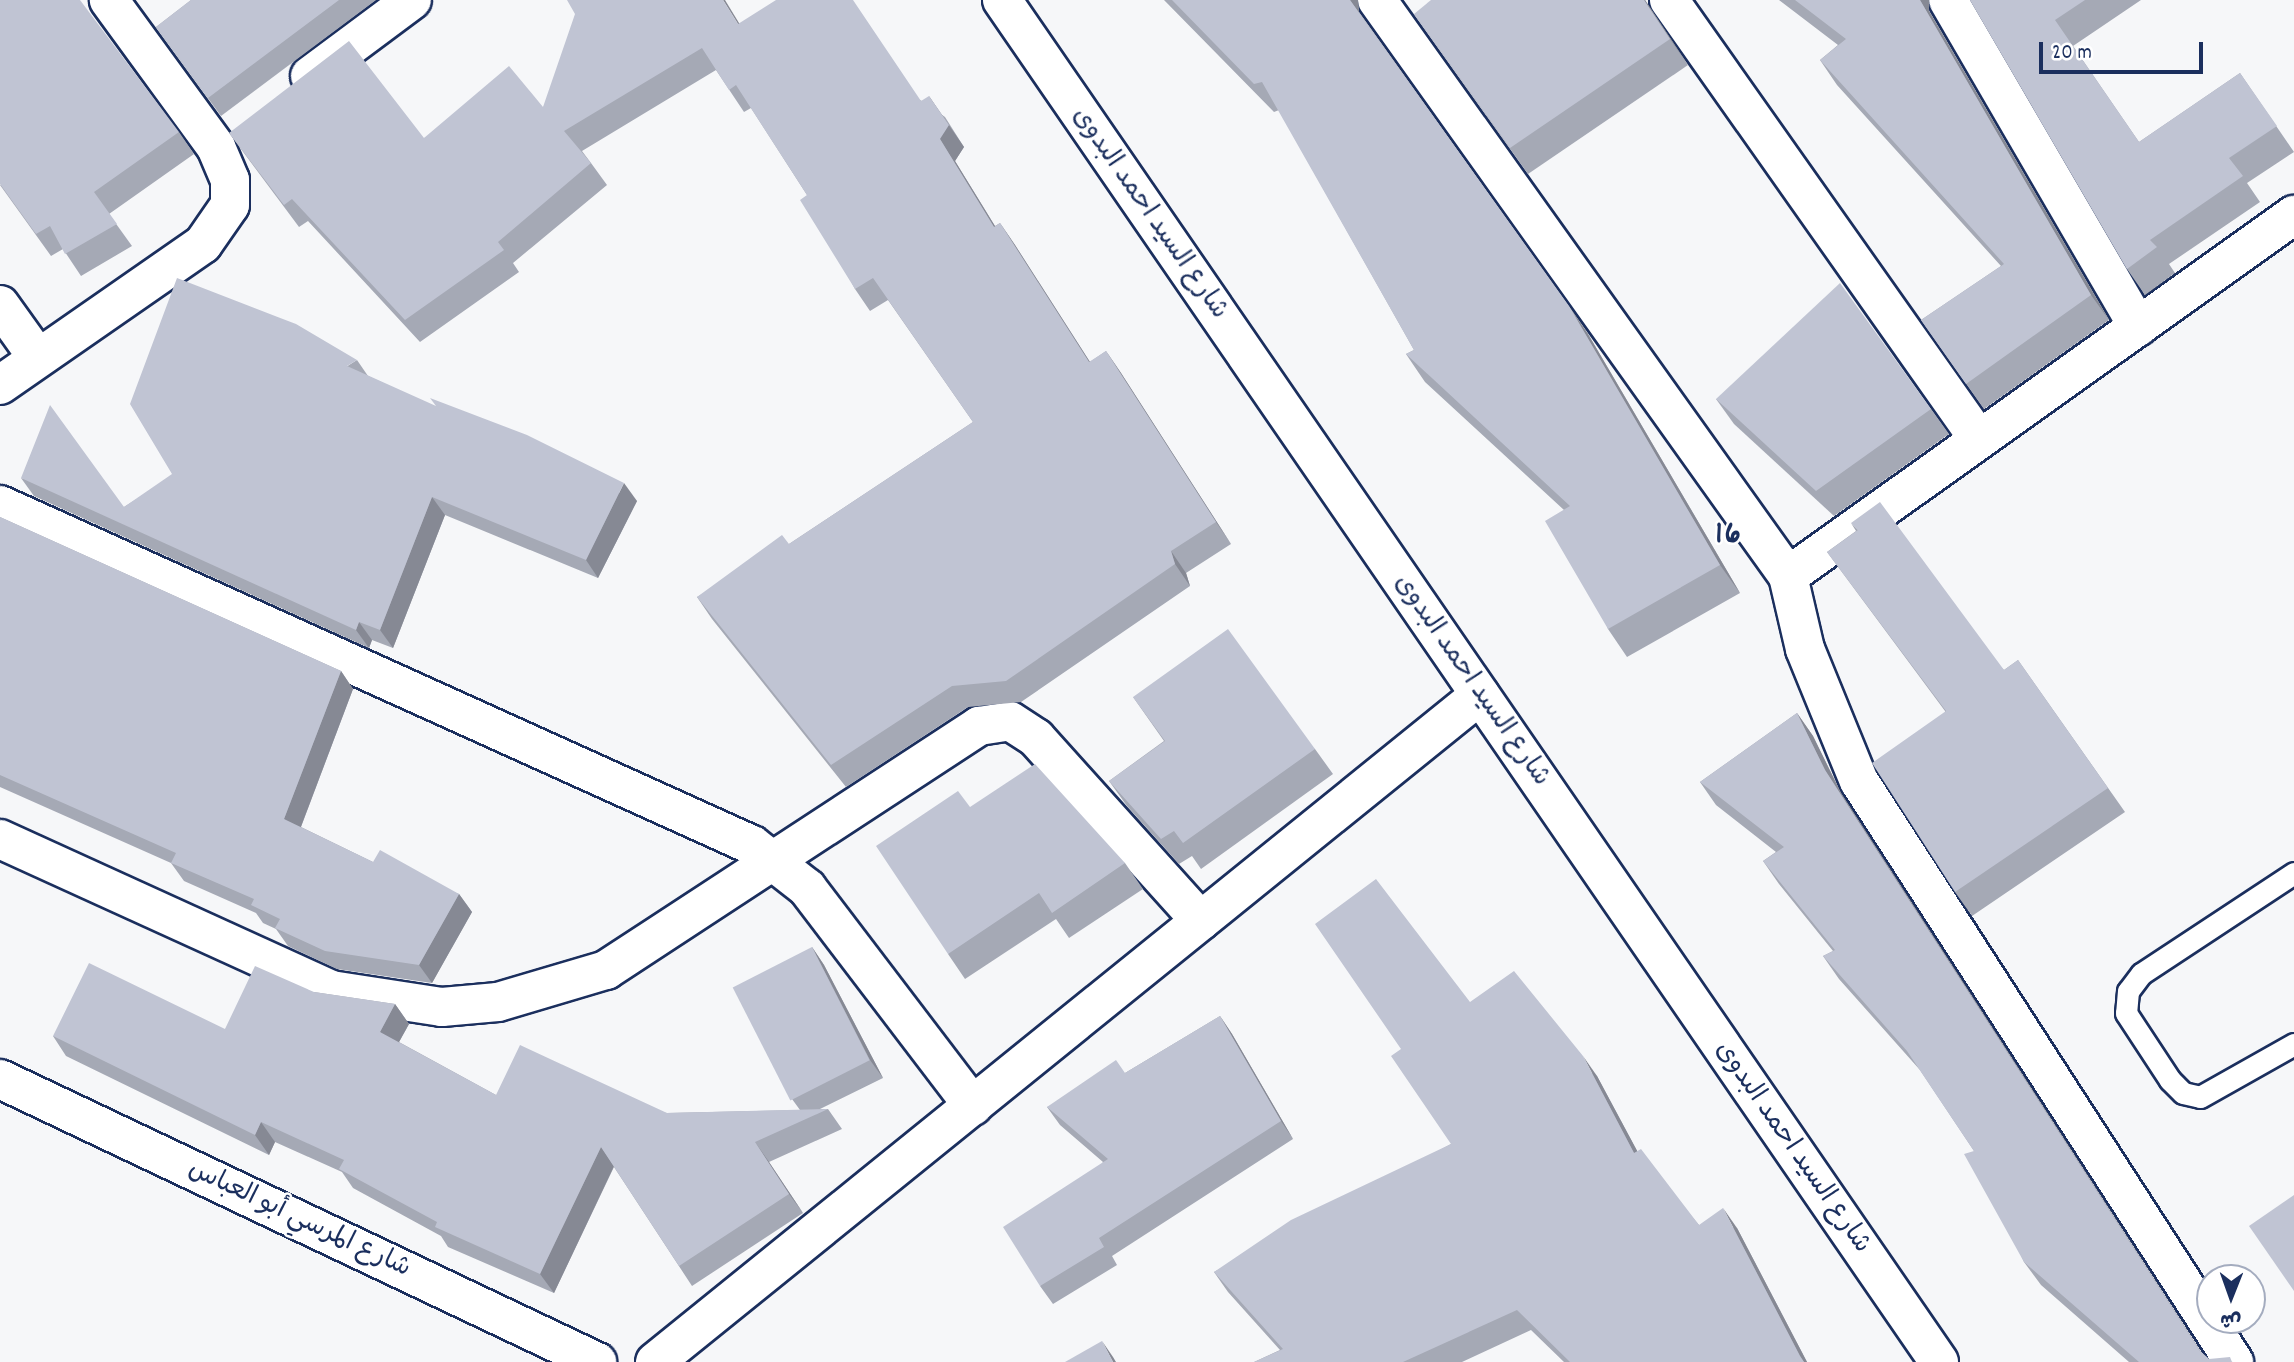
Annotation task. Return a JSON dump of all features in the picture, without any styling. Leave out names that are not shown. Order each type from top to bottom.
[{"type":"street","points":[[0,385],[220,226],[230,205],[230,180],[216,147],[109,0]]},
{"type":"street","points":[[282,98],[412,0]]},
{"type":"street","points":[[1377,0],[1788,576],[1805,649],[1859,782],[2234,1362]]},
{"type":"street","points":[[1669,0],[1978,438]]},
{"type":"street","points":[[1948,0],[2137,327]]},
{"type":"street","name":"شارع السيد احمد البدوى","points":[[1014,4],[1480,695],[1939,1362]]},
{"type":"street","points":[[216,147],[249,122]]},
{"type":"street","points":[[1788,576],[2294,215]]},
{"type":"street","points":[[0,305],[38,358]]},
{"type":"street","points":[[0,505],[775,860],[807,888],[973,1106]]},
{"type":"street","points":[[655,1362],[1480,695]]},
{"type":"street","points":[[0,839],[331,990],[442,1007],[553,990],[606,970],[979,726],[1010,721],[1036,738],[1201,921]]},
{"type":"street","name":"شارع المرسي أبو العباس","points":[[0,1079],[597,1362]]},
{"type":"lane","points":[[2294,873],[2141,974],[2127,991],[2126,1013],[2170,1080],[2200,1097],[2294,1044]]},
{"type":"building","points":[[0,0],[80,0],[179,132],[94,192],[117,224],[65,254],[50,226],[36,234],[0,184]]},
{"type":"building","points":[[191,0],[339,0],[208,98],[156,27]]},
{"type":"building","points":[[567,0],[723,0],[738,24],[776,0],[853,0],[921,101],[929,96],[949,125],[940,139],[994,227],[1000,223],[1089,362],[1106,351],[1216,522],[1171,551],[1175,564],[1006,681],[952,686],[831,765],[697,597],[782,535],[789,544],[973,422],[873,278],[855,289],[800,200],[807,195],[736,85],[729,90],[702,48],[564,131],[591,163],[498,242],[504,250],[405,320],[292,199],[284,205],[229,133],[349,41],[424,138],[509,66],[543,107],[575,14]]},
{"type":"building","points":[[1172,0],[1350,0],[1569,306],[1720,565],[1608,629],[1545,521],[1570,506],[1406,354],[1414,350],[1262,82],[1254,84]]},
{"type":"building","points":[[1431,0],[1644,0],[1670,39],[1510,148],[1414,14]]},
{"type":"building","points":[[1795,0],[1920,0],[2091,295],[1966,384],[1921,320],[2004,264],[1820,60],[1846,39]]},
{"type":"building","points":[[1970,0],[2085,0],[2055,20],[2139,142],[2240,73],[2277,126],[2229,158],[2243,176],[2150,240],[2157,247],[2127,269]]},
{"type":"building","points":[[177,278],[296,324],[357,360],[347,366],[436,406],[430,398],[527,435],[624,483],[586,560],[432,497],[380,630],[359,622],[356,630],[21,478],[50,405],[124,507],[172,474],[130,404]]},
{"type":"building","points":[[1840,283],[1931,409],[1816,491],[1716,399]]},
{"type":"building","points":[[1880,502],[2004,670],[2018,660],[2108,788],[1955,892],[1872,763],[1946,711],[1827,552],[1858,530],[1851,523]]},
{"type":"building","points":[[0,517],[341,671],[284,819],[373,862],[380,850],[459,894],[419,965],[325,951],[275,928],[280,919],[251,905],[254,899],[171,863],[176,853],[0,775]]},
{"type":"building","points":[[1228,629],[1315,749],[1183,843],[1174,831],[1161,839],[1109,781],[1165,741],[1133,697]]},
{"type":"building","points":[[1797,713],[1825,770],[2200,1351],[2209,1359],[2230,1357],[2232,1362],[2139,1362],[2024,1262],[1964,1154],[1974,1151],[1907,1051],[1823,956],[1835,950],[1763,861],[1784,847],[1700,782]]},
{"type":"building","points":[[1035,764],[1125,863],[1052,913],[1039,893],[948,954],[876,846],[958,791],[970,807]]},
{"type":"building","points":[[1376,879],[1470,1002],[1514,971],[1583,1056],[1634,1153],[1641,1149],[1699,1225],[1723,1208],[1804,1362],[1570,1362],[1517,1310],[1403,1362],[1254,1362],[1283,1349],[1214,1272],[1291,1220],[1451,1144],[1391,1056],[1401,1049],[1315,924]]},
{"type":"building","points":[[812,947],[870,1060],[790,1101],[733,987]]},
{"type":"building","points":[[89,963],[225,1029],[255,966],[314,992],[395,1004],[380,1032],[496,1095],[520,1045],[667,1113],[828,1109],[755,1142],[789,1194],[679,1266],[601,1147],[540,1274],[435,1227],[437,1222],[339,1169],[344,1160],[261,1122],[255,1135],[53,1036]]},
{"type":"building","points":[[1220,1016],[1281,1121],[1099,1238],[1104,1247],[1040,1286],[1003,1227],[1108,1159],[1047,1107],[1116,1060],[1125,1073]]},
{"type":"building","points":[[2294,1195],[2294,1291],[2249,1226]]},
{"type":"building","points":[[1102,1341],[1113,1362],[1065,1362]]},
{"type":"district","name":"16","points":[[1729,536]]}]
